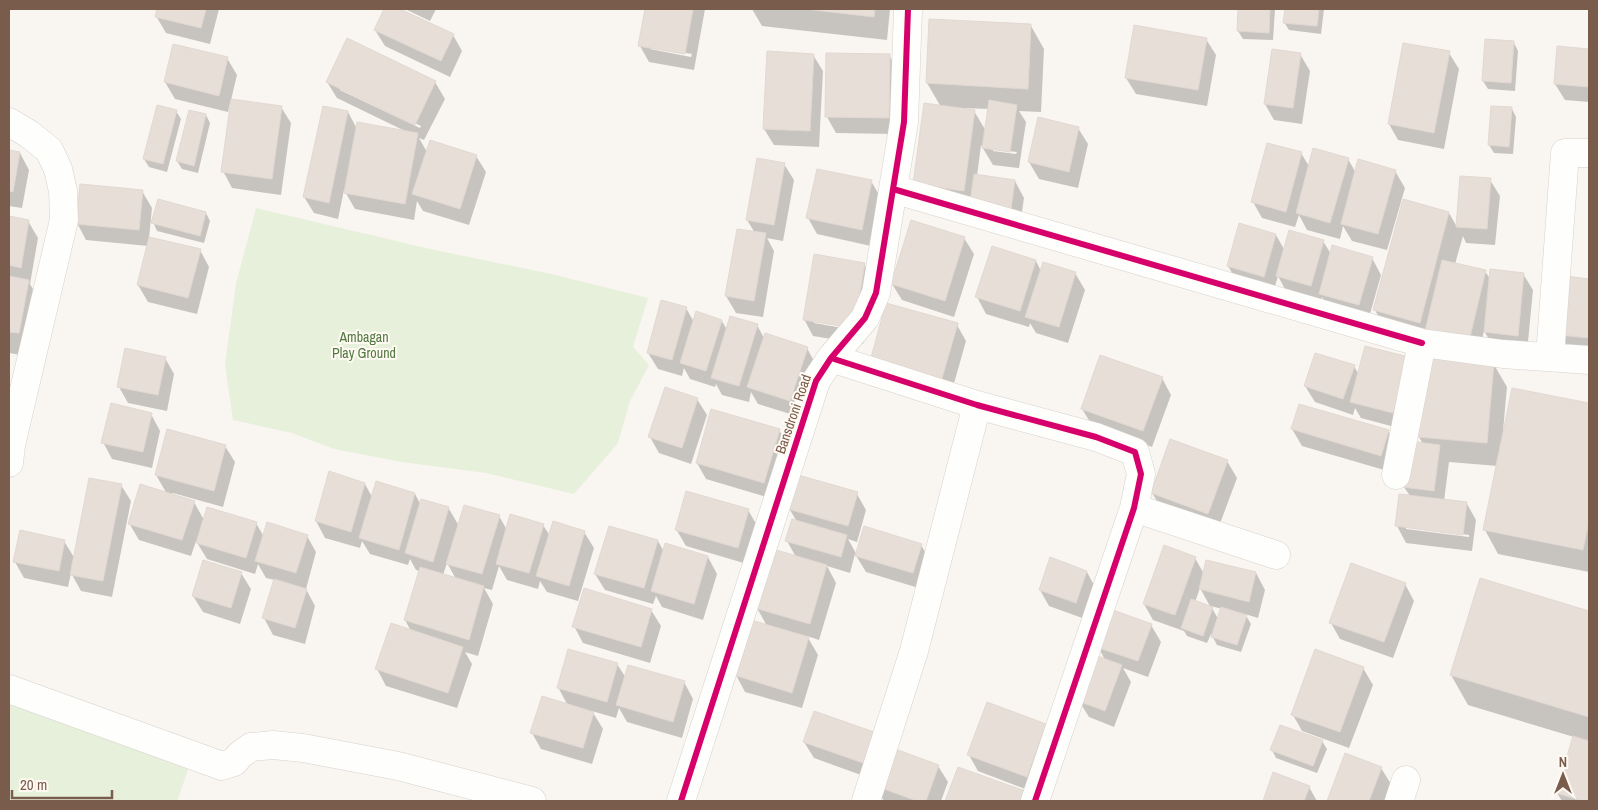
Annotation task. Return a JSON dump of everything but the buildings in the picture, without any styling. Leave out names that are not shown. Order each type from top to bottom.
[{"type":"street","name":"Bansdroni Road","points":[[681,801],[816,381],[831,358],[866,318],[876,293],[904,122],[908,9]]},
{"type":"street","points":[[9,122],[29,134],[49,150],[58,169],[63,190],[64,220],[13,436],[9,463]]},
{"type":"street","points":[[1550,357],[1565,153],[1589,153]]},
{"type":"street","points":[[893,189],[1422,343],[1504,354],[1589,360]]},
{"type":"street","points":[[1396,475],[1422,343]]},
{"type":"street","points":[[831,358],[977,405],[1096,436],[1135,452],[1142,474],[1134,508],[1035,801]]},
{"type":"street","points":[[866,801],[914,651],[977,405]]},
{"type":"street","points":[[1134,508],[1276,555]]},
{"type":"street","points":[[9,689],[222,766],[234,762],[240,754],[251,747],[273,745],[398,766],[532,801]]},
{"type":"green space","name":"Ambagan Play Ground","points":[[256,208],[430,249],[551,274],[648,298],[633,347],[649,365],[630,401],[618,443],[574,494],[486,473],[402,462],[334,449],[292,433],[233,420],[225,364],[236,284]]},
{"type":"green space","points":[[9,690],[192,759],[177,801],[9,801]]},
{"type":"cycle path","points":[[681,801],[816,381],[831,358],[865,318],[876,293],[904,122],[908,9]]},
{"type":"cycle path","points":[[893,189],[1422,343]]},
{"type":"cycle path","points":[[831,358],[977,405],[1096,437],[1135,452],[1141,474],[1134,508],[1035,801]]}]
